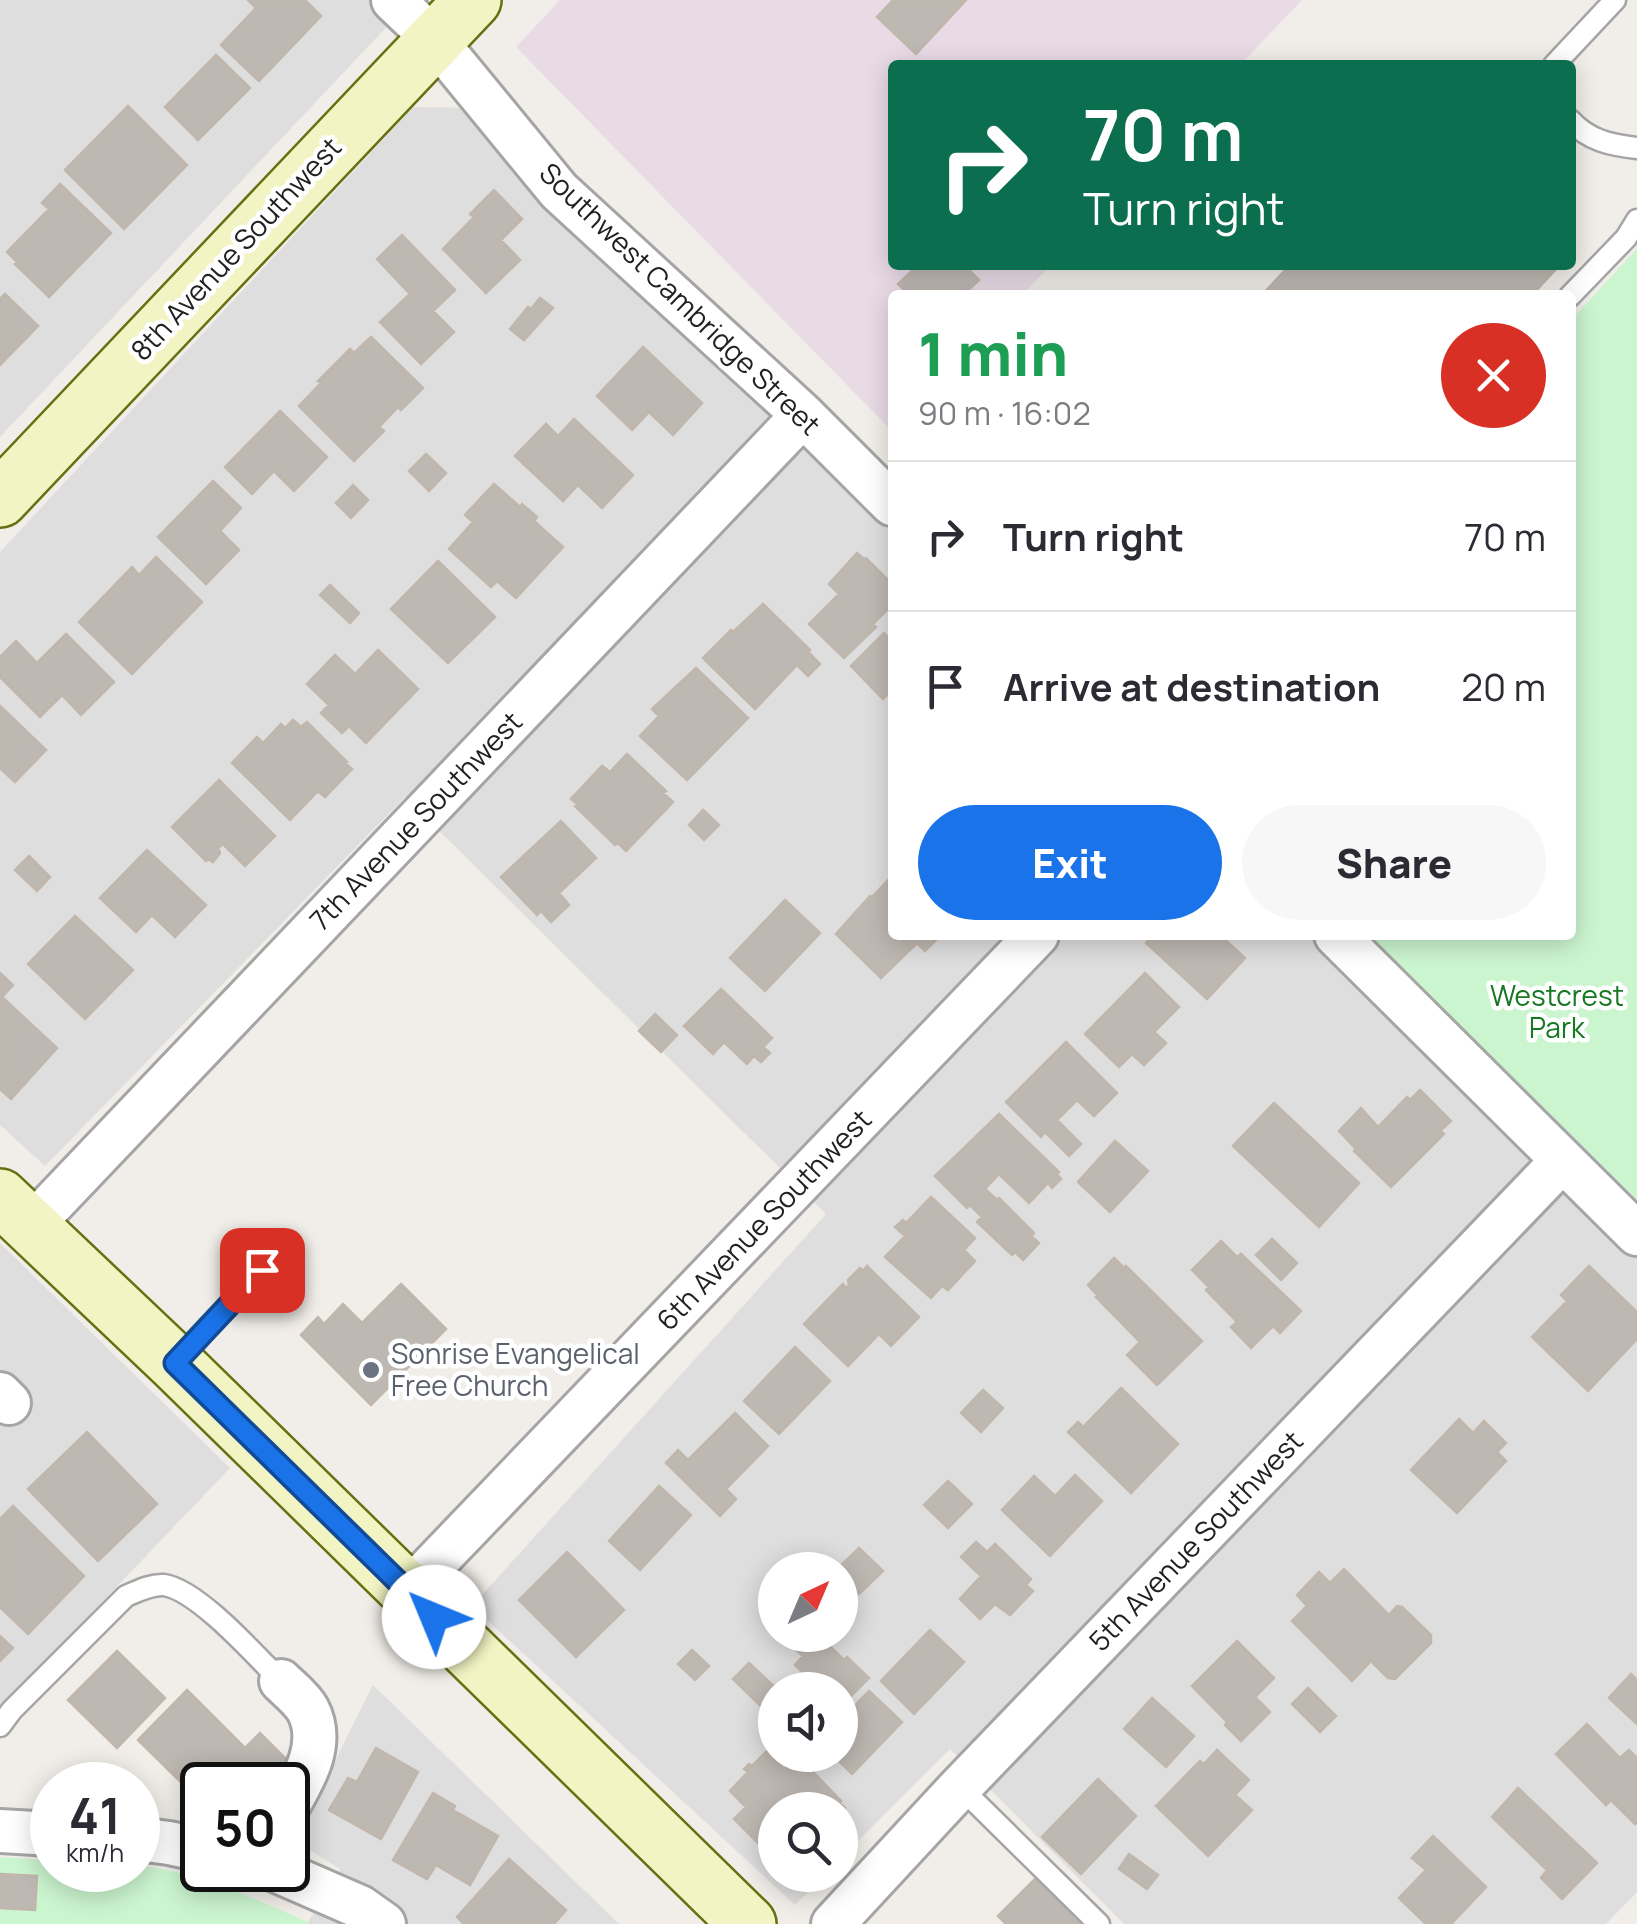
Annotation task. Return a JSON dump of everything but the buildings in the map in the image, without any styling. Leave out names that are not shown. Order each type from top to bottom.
[{"type":"main road","name":"8th Avenue Southwest","points":[[0,498],[473,0]]},
{"type":"main road","points":[[15,1212],[175,1363],[748,1924]]},
{"type":"street","name":"Southwest Cambridge Street","points":[[392,0],[434,40],[558,191],[802,414],[888,500]]},
{"type":"street","name":"7th Avenue Southwest","points":[[15,1212],[802,414]]},
{"type":"street","name":"6th Avenue Southwest","points":[[408,1591],[1032,940]]},
{"type":"street","points":[[1341,940],[1637,1234]]},
{"type":"street","name":"5th Avenue Southwest","points":[[834,1924],[960,1787],[1562,1161]]},
{"type":"street","points":[[281,1681],[307,1707],[315,1730],[309,1762]]},
{"type":"street","points":[[0,1831],[30,1833]]},
{"type":"street","points":[[310,1885],[360,1907],[384,1924]]},
{"type":"lane","points":[[1559,60],[1615,0]]},
{"type":"lane","points":[[1576,125],[1604,143],[1637,148]]},
{"type":"lane","points":[[1576,290],[1626,238],[1637,220]]},
{"type":"lane","points":[[175,1363],[262,1270]]},
{"type":"lane","points":[[0,1726],[126,1596],[163,1585],[204,1606],[281,1681]]},
{"type":"lane","points":[[960,1787],[1099,1924]]},
{"type":"shaded area","points":[[0,0],[412,0],[0,437]]},
{"type":"shaded area","points":[[560,0],[1302,0],[1245,60],[888,60],[888,270],[1046,270],[1027,290],[888,290],[888,427],[516,47]]},
{"type":"shaded area","points":[[413,107],[471,108],[888,517],[888,940],[1320,940],[1637,1250],[1637,1892],[1606,1924],[1124,1924],[950,1749],[858,1841],[858,1792],[758,1792],[758,1871],[472,1606],[826,1214],[405,797],[45,1166],[0,1125],[0,552]]},
{"type":"shaded area","points":[[0,1243],[230,1468],[0,1709]]},
{"type":"shaded area","points":[[373,1685],[619,1924],[307,1924],[340,1869],[310,1850],[310,1811]]},
{"type":"shaded area","points":[[781,1892],[808,1892],[795,1905]]},
{"type":"green space","name":"Westcrest Park","points":[[1637,249],[1637,1200],[1374,940],[1576,940],[1576,315]]},
{"type":"green space","points":[[0,1857],[30,1859],[30,1892],[160,1892],[160,1869],[180,1873],[180,1892],[237,1892],[308,1922],[307,1924],[0,1924]]},
{"type":"place","name":"Sonrise Evangelical Free Church","points":[[371,1370]]},
{"type":"route","points":[[262,1270],[175,1363],[434,1617]]}]
